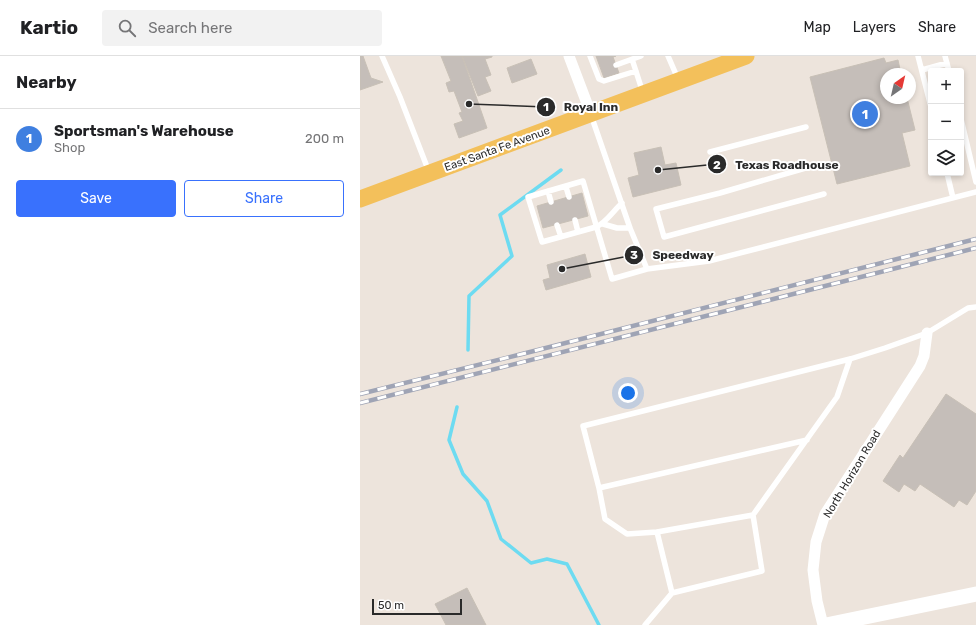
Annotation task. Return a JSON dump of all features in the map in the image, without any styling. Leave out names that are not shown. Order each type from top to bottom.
[{"type":"main road","name":"East Santa Fe Avenue","points":[[360,199],[746,56]]},
{"type":"street","points":[[569,56],[591,114]]},
{"type":"street","name":"North Horizon Road","points":[[823,625],[817,602],[813,570],[816,542],[825,514],[920,366],[924,356],[927,333]]},
{"type":"street","points":[[826,625],[976,594]]},
{"type":"lane","points":[[382,56],[430,173]]},
{"type":"lane","points":[[590,56],[599,71],[599,79],[604,81],[636,71]]},
{"type":"lane","points":[[616,65],[641,56]]},
{"type":"lane","points":[[668,56],[679,81]]},
{"type":"lane","points":[[918,56],[930,104]]},
{"type":"lane","points":[[945,56],[948,68]]},
{"type":"lane","points":[[632,59],[643,95]]},
{"type":"lane","points":[[922,70],[947,63]]},
{"type":"lane","points":[[591,114],[630,228],[647,269]]},
{"type":"lane","points":[[710,152],[806,127]]},
{"type":"lane","points":[[964,130],[974,168],[976,182]]},
{"type":"lane","points":[[816,165],[720,193],[656,209],[664,237],[824,194]]},
{"type":"lane","points":[[948,176],[953,198]]},
{"type":"lane","points":[[622,203],[611,213],[604,224],[596,227],[542,242],[528,197],[583,182],[596,227],[612,279],[647,269],[709,260],[976,192]]},
{"type":"lane","points":[[566,187],[569,197]]},
{"type":"lane","points":[[548,191],[551,202]]},
{"type":"lane","points":[[575,220],[578,232]]},
{"type":"lane","points":[[604,224],[616,228],[630,228]]},
{"type":"lane","points":[[557,225],[561,237]]},
{"type":"lane","points":[[850,359],[837,397],[753,515],[657,532],[627,534],[604,519],[599,488],[583,426],[850,359],[927,333],[968,308],[976,307]]},
{"type":"lane","points":[[599,488],[807,440]]},
{"type":"lane","points":[[645,625],[672,593],[762,572],[753,515]]},
{"type":"lane","points":[[657,532],[672,593]]},
{"type":"building","points":[[360,56],[363,56],[371,78],[383,82],[360,90]]},
{"type":"building","points":[[441,56],[462,56],[487,128],[459,138],[454,124],[463,121],[459,113],[462,112],[454,91],[449,92],[446,83],[451,81]]},
{"type":"building","points":[[462,56],[492,56],[485,59],[491,75],[485,77],[491,91],[478,96]]},
{"type":"building","points":[[596,56],[616,56],[613,57],[619,73],[604,78]]},
{"type":"building","points":[[884,58],[886,63],[898,60],[900,68],[880,68],[880,104],[908,104],[915,130],[902,133],[910,166],[837,184],[810,77]]},
{"type":"building","points":[[531,59],[537,74],[512,83],[507,68]]},
{"type":"building","points":[[661,147],[665,165],[676,163],[681,185],[633,197],[628,178],[639,175],[634,153]]},
{"type":"building","points":[[582,193],[588,216],[543,228],[537,206]]},
{"type":"building","points":[[585,254],[591,277],[546,290],[543,280],[550,278],[547,265]]},
{"type":"building","points":[[946,394],[976,414],[976,491],[967,505],[959,500],[954,507],[920,484],[915,491],[904,484],[899,492],[883,481],[900,455],[903,458]]},
{"type":"building","points":[[467,588],[486,625],[446,625],[435,604]]},
{"type":"waterway","points":[[468,350],[469,296],[512,256],[500,215],[561,170]]},
{"type":"waterway","points":[[457,407],[449,440],[463,474],[487,501],[501,539],[531,563],[547,559],[567,564],[599,625]]},
{"type":"railway","points":[[360,394],[976,239]]},
{"type":"railway","points":[[360,403],[976,248]]},
{"type":"place","name":"Royal Inn","points":[[469,104]]},
{"type":"place","name":"Sportsman's Warehouse","points":[[865,114]]},
{"type":"place","name":"Texas Roadhouse","points":[[658,170]]},
{"type":"place","name":"Speedway","points":[[562,269]]}]
